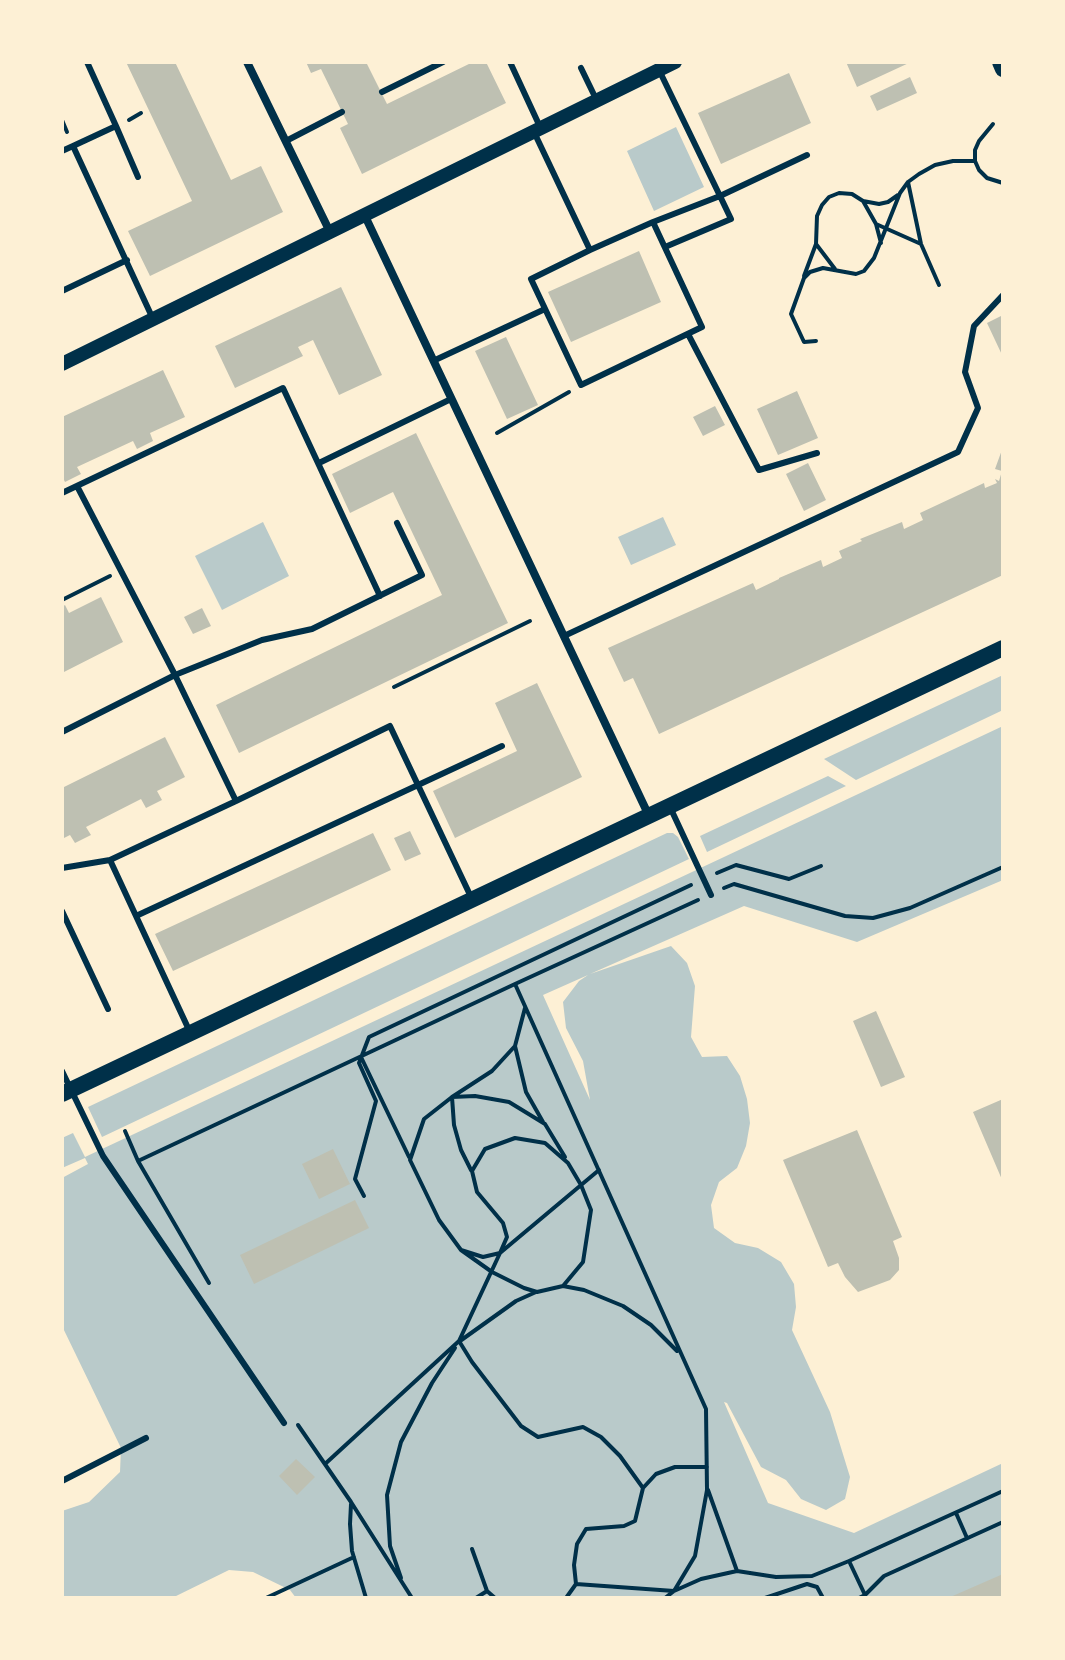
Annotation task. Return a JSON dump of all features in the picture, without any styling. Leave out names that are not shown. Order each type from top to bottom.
[{"type":"main road","points":[[1000,62],[1003,69]]},
{"type":"main road","points":[[66,1092],[1003,648]]},
{"type":"street","points":[[247,62],[330,232]]},
{"type":"street","points":[[62,364],[675,62]]},
{"type":"street","points":[[365,216],[649,816]]},
{"type":"lane","points":[[87,62],[138,177]]},
{"type":"lane","points":[[382,92],[443,62]]},
{"type":"lane","points":[[510,62],[590,250]]},
{"type":"lane","points":[[581,68],[597,101]]},
{"type":"lane","points":[[659,70],[731,219],[665,247]]},
{"type":"lane","points":[[286,141],[342,112]]},
{"type":"lane","points":[[62,151],[116,126]]},
{"type":"lane","points":[[73,146],[153,319]]},
{"type":"lane","points":[[653,222],[702,327],[581,385],[531,279],[590,250],[653,222],[720,196],[807,155]]},
{"type":"lane","points":[[62,291],[127,260]]},
{"type":"lane","points":[[564,636],[958,452],[978,408],[965,372],[974,326],[1003,295]]},
{"type":"lane","points":[[433,361],[545,309]]},
{"type":"lane","points":[[688,334],[759,470],[817,453]]},
{"type":"lane","points":[[62,493],[283,388],[380,596]]},
{"type":"lane","points":[[319,463],[451,399]]},
{"type":"lane","points":[[77,486],[236,801]]},
{"type":"lane","points":[[62,732],[175,675],[262,640],[312,629],[422,575],[397,523]]},
{"type":"lane","points":[[62,868],[110,860],[390,726],[472,900]]},
{"type":"lane","points":[[136,916],[502,746]]},
{"type":"lane","points":[[670,807],[711,895]]},
{"type":"lane","points":[[110,860],[191,1033]]},
{"type":"lane","points":[[62,911],[108,1009]]},
{"type":"lane","points":[[62,1071],[66,1092],[103,1156],[284,1423]]},
{"type":"lane","points":[[62,1481],[146,1438]]},
{"type":"path","points":[[993,124],[979,141],[975,161],[987,178],[1003,183]]},
{"type":"path","points":[[804,278],[810,272],[823,268],[856,274],[864,271],[881,244],[900,193],[908,182],[935,165],[975,161]]},
{"type":"path","points":[[908,182],[921,244],[939,285]]},
{"type":"path","points":[[816,341],[804,342],[791,314],[816,244],[817,216],[822,205],[829,197],[839,193],[852,194],[863,201],[879,204],[888,202],[900,193]]},
{"type":"path","points":[[863,201],[876,224],[881,244]]},
{"type":"path","points":[[876,224],[921,244]]},
{"type":"path","points":[[816,244],[835,269]]},
{"type":"path","points":[[497,433],[581,385]]},
{"type":"path","points":[[62,600],[121,571]]},
{"type":"path","points":[[394,687],[530,621]]},
{"type":"path","points":[[364,1196],[355,1179],[376,1101],[359,1063],[369,1037],[736,865],[789,879],[821,866]]},
{"type":"path","points":[[125,1131],[138,1161],[734,884],[845,916],[873,918],[910,908],[1003,867]]},
{"type":"path","points":[[515,984],[706,1409],[707,1490],[695,1556],[674,1591]]},
{"type":"path","points":[[410,1160],[424,1119],[492,1071],[515,1046],[525,1008]]},
{"type":"path","points":[[515,1046],[526,1092],[581,1185],[591,1210],[583,1262],[563,1286]]},
{"type":"path","points":[[361,1056],[439,1220],[461,1250],[492,1272],[537,1292]]},
{"type":"path","points":[[452,1097],[475,1096],[509,1102],[545,1124]]},
{"type":"path","points":[[404,1587],[390,1546],[387,1495],[401,1442],[432,1383],[459,1341],[507,1237],[503,1223],[477,1192],[454,1125],[452,1097]]},
{"type":"path","points":[[472,1171],[485,1149],[515,1138],[545,1143],[568,1163]]},
{"type":"path","points":[[461,1250],[483,1257],[500,1253],[599,1170]]},
{"type":"path","points":[[325,1464],[459,1341],[516,1301],[537,1292],[563,1286],[584,1290],[623,1306],[651,1325],[681,1354]]},
{"type":"path","points":[[459,1341],[521,1426],[538,1437],[583,1427],[601,1437],[643,1488]]},
{"type":"path","points":[[566,1598],[576,1584],[574,1565],[577,1544],[586,1529],[624,1526],[635,1521],[643,1488],[656,1474],[675,1467],[707,1467]]},
{"type":"path","points":[[707,1490],[737,1571]]},
{"type":"path","points":[[665,1598],[701,1579],[737,1571],[776,1577],[812,1576],[1003,1491]]},
{"type":"path","points":[[366,1598],[354,1557],[351,1502],[412,1598]]},
{"type":"path","points":[[956,1513],[967,1538]]},
{"type":"path","points":[[859,1598],[884,1576],[1003,1522]]},
{"type":"path","points":[[472,1549],[487,1591],[495,1598]]},
{"type":"path","points":[[266,1598],[354,1557]]},
{"type":"path","points":[[849,1561],[865,1595]]},
{"type":"path","points":[[576,1584],[674,1591]]},
{"type":"path","points":[[765,1598],[807,1584],[817,1587],[823,1598]]},
{"type":"path","points":[[476,1598],[487,1591]]},
{"type":"shaded area","points":[[676,127],[704,187],[654,211],[627,151]]},
{"type":"shaded area","points":[[663,517],[676,545],[631,565],[618,537]]},
{"type":"shaded area","points":[[263,522],[289,576],[222,610],[195,556]]},
{"type":"shaded area","points":[[1003,675],[1003,710],[856,780],[824,759]]},
{"type":"shaded area","points":[[1003,726],[1003,880],[857,942],[744,906],[590,974],[671,946],[687,963],[695,986],[691,1037],[702,1057],[727,1056],[740,1076],[750,1123],[746,1146],[737,1168],[719,1182],[711,1205],[714,1228],[735,1243],[758,1248],[781,1262],[794,1284],[796,1307],[792,1330],[830,1412],[850,1477],[845,1499],[826,1510],[801,1499],[786,1480],[761,1467],[724,1402],[768,1503],[854,1533],[1003,1463],[1003,1598],[296,1598],[290,1590],[253,1572],[229,1570],[172,1598],[62,1598],[62,1511],[89,1502],[120,1472],[121,1448],[62,1326],[62,1178],[88,1164],[85,1158],[62,1168],[62,1138],[73,1133],[85,1157]],"holes":[[[588,975],[579,981],[563,1002],[566,1028],[583,1061],[590,1100],[543,995]]]},
{"type":"shaded area","points":[[828,776],[846,786],[707,852],[700,836]]},
{"type":"shaded area","points":[[667,833],[678,837],[689,859],[102,1137],[88,1107]]},
{"type":"building","points":[[126,62],[175,62],[231,180],[261,166],[283,212],[150,276],[128,231],[192,201]]},
{"type":"building","points":[[306,62],[366,62],[387,104],[473,62],[486,62],[506,103],[362,174],[340,128],[348,124],[321,69],[311,73]]},
{"type":"building","points":[[846,62],[911,62],[857,87]]},
{"type":"building","points":[[789,73],[811,123],[721,164],[698,113]]},
{"type":"building","points":[[910,77],[917,93],[877,111],[870,96]]},
{"type":"building","points":[[639,251],[661,302],[571,342],[548,292]]},
{"type":"building","points":[[341,287],[382,375],[339,395],[313,340],[298,347],[303,356],[235,388],[215,346]]},
{"type":"building","points":[[1003,315],[1003,357],[987,323]]},
{"type":"building","points":[[506,337],[538,405],[507,419],[475,351]]},
{"type":"building","points":[[163,370],[185,417],[150,433],[153,441],[137,449],[133,441],[77,467],[81,474],[65,482],[62,476],[62,417]]},
{"type":"building","points":[[797,391],[818,438],[778,455],[757,409]]},
{"type":"building","points":[[715,406],[725,425],[703,436],[693,417]]},
{"type":"building","points":[[416,433],[508,623],[239,753],[216,705],[442,595],[393,492],[350,513],[332,474]]},
{"type":"building","points":[[1003,447],[1003,575],[659,734],[633,678],[624,682],[608,648],[753,583],[756,590],[821,560],[823,567],[842,558],[839,551],[862,541],[860,539],[902,522],[904,529],[923,520],[920,513],[984,483],[985,488],[997,483],[995,479],[999,481],[1002,471],[995,469]]},
{"type":"building","points":[[808,463],[826,500],[804,511],[786,474]]},
{"type":"building","points":[[101,597],[123,642],[62,673],[62,607],[65,605],[69,613]]},
{"type":"building","points":[[202,608],[211,626],[193,634],[184,617]]},
{"type":"building","points":[[537,683],[582,777],[455,838],[433,791],[517,751],[495,703]]},
{"type":"building","points":[[165,737],[185,777],[157,791],[162,800],[146,808],[141,799],[86,827],[91,835],[75,843],[70,835],[62,839],[62,788]]},
{"type":"building","points":[[410,831],[421,854],[405,861],[394,838]]},
{"type":"building","points":[[373,833],[391,870],[173,971],[155,934]]},
{"type":"building","points":[[876,1011],[905,1077],[881,1087],[853,1021]]},
{"type":"building","points":[[1003,1099],[1003,1182],[973,1112]]},
{"type":"building","points":[[857,1130],[902,1237],[893,1241],[899,1258],[899,1270],[890,1280],[858,1292],[838,1263],[828,1267],[783,1160]]},
{"type":"building","points":[[333,1149],[350,1184],[319,1199],[302,1164]]},
{"type":"building","points":[[355,1200],[369,1228],[254,1284],[240,1255]]},
{"type":"building","points":[[296,1459],[315,1477],[297,1495],[279,1476]]},
{"type":"building","points":[[1003,1574],[1003,1598],[948,1598]]}]
